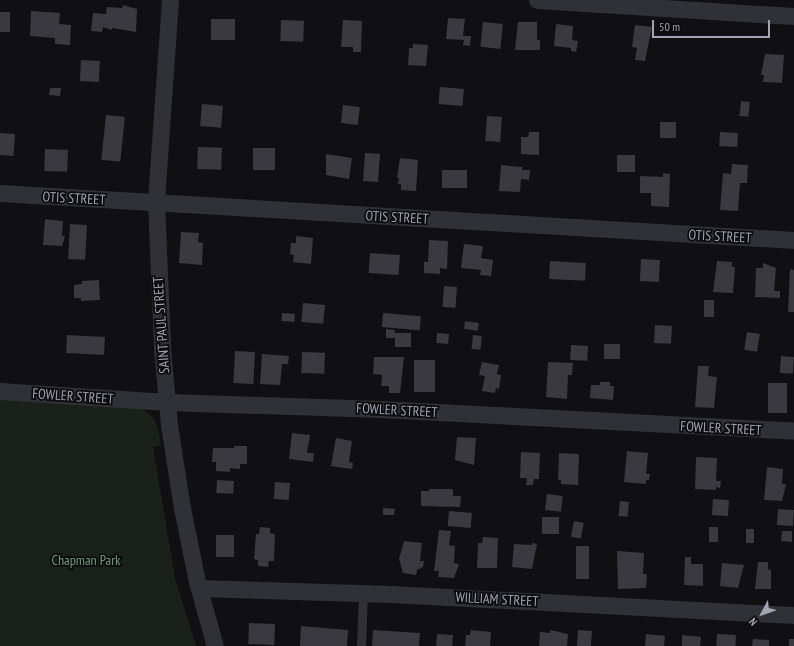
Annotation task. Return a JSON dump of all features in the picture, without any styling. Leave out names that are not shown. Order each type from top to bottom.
[{"type":"street","name":"SAINT PAUL STREET","points":[[170,0],[156,202],[159,310],[167,402],[178,487],[199,588],[215,646]]},
{"type":"street","points":[[537,0],[794,16]]},
{"type":"street","name":"OTIS STREET","points":[[0,193],[794,240]]},
{"type":"street","name":"FOWLER STREET","points":[[0,391],[167,402],[381,409],[794,432]]},
{"type":"street","name":"WILLIAM STREET","points":[[199,588],[363,593],[794,615]]},
{"type":"lane","points":[[361,646],[363,593]]},
{"type":"green space","name":"Chapman Park","points":[[0,399],[143,409],[152,416],[158,428],[161,445],[153,447],[175,578],[196,646],[0,646]]},
{"type":"building","points":[[123,5],[137,9],[136,32],[112,28],[112,30],[103,27],[102,32],[91,31],[93,13],[106,14],[107,7],[122,8]]},
{"type":"building","points":[[31,11],[60,13],[59,24],[71,25],[70,45],[55,44],[55,38],[30,36]]},
{"type":"building","points":[[0,12],[10,12],[10,32],[0,32]]},
{"type":"building","points":[[448,18],[465,19],[463,36],[471,36],[470,46],[463,45],[464,40],[446,39]]},
{"type":"building","points":[[211,19],[235,19],[235,40],[211,40]]},
{"type":"building","points":[[281,20],[304,21],[303,42],[280,41]]},
{"type":"building","points":[[343,20],[362,21],[361,52],[353,52],[353,47],[341,47]]},
{"type":"building","points":[[483,22],[503,24],[500,49],[480,47]]},
{"type":"building","points":[[518,22],[537,22],[537,40],[540,40],[540,50],[515,50]]},
{"type":"building","points":[[556,24],[573,26],[572,40],[578,41],[576,52],[571,51],[571,48],[554,46]]},
{"type":"building","points":[[635,25],[652,27],[645,61],[635,60],[637,48],[632,47]]},
{"type":"building","points":[[413,44],[428,45],[426,66],[408,65],[409,48],[413,48]]},
{"type":"building","points":[[765,54],[784,55],[782,83],[763,82],[764,75],[761,75]]},
{"type":"building","points":[[81,60],[100,61],[99,82],[80,81]]},
{"type":"building","points":[[440,87],[464,89],[462,106],[439,104]]},
{"type":"building","points":[[50,88],[61,88],[60,96],[49,95]]},
{"type":"building","points":[[741,101],[750,102],[748,117],[739,116]]},
{"type":"building","points":[[202,104],[223,106],[221,128],[200,126]]},
{"type":"building","points":[[343,105],[360,107],[358,125],[341,123]]},
{"type":"building","points":[[106,115],[125,117],[120,162],[101,160]]},
{"type":"building","points":[[487,116],[502,117],[500,142],[485,141]]},
{"type":"building","points":[[660,122],[676,122],[676,138],[660,138]]},
{"type":"building","points":[[529,132],[539,132],[539,155],[521,154],[521,137],[528,137]]},
{"type":"building","points":[[720,132],[738,133],[737,147],[719,146]]},
{"type":"building","points":[[0,133],[15,134],[13,156],[0,155]]},
{"type":"building","points":[[198,147],[222,148],[221,170],[197,169]]},
{"type":"building","points":[[253,148],[275,148],[275,170],[253,170]]},
{"type":"building","points":[[45,149],[68,150],[67,172],[44,171]]},
{"type":"building","points":[[365,153],[380,154],[378,182],[363,181]]},
{"type":"building","points":[[326,154],[352,158],[349,179],[326,175]]},
{"type":"building","points":[[617,155],[635,155],[635,172],[617,172]]},
{"type":"building","points":[[400,158],[418,160],[416,191],[401,190],[401,184],[398,184],[399,178],[397,178]]},
{"type":"building","points":[[732,164],[748,165],[747,183],[740,183],[738,211],[720,210],[723,173],[731,174]]},
{"type":"building","points":[[501,165],[522,167],[522,170],[530,170],[529,180],[521,179],[520,192],[499,191]]},
{"type":"building","points":[[442,170],[467,170],[467,188],[442,188]]},
{"type":"building","points":[[663,173],[670,174],[669,207],[651,206],[651,193],[640,193],[640,176],[663,177]]},
{"type":"building","points":[[45,219],[63,221],[62,236],[65,236],[62,246],[43,245]]},
{"type":"building","points":[[70,224],[87,225],[85,260],[68,259]]},
{"type":"building","points":[[181,232],[199,233],[198,242],[203,243],[202,265],[179,263]]},
{"type":"building","points":[[296,236],[313,238],[311,264],[293,262],[294,255],[290,254],[291,243],[296,243]]},
{"type":"building","points":[[429,240],[448,241],[447,269],[440,268],[440,274],[424,273],[424,262],[428,262]]},
{"type":"building","points":[[464,244],[483,246],[481,258],[493,260],[491,276],[480,275],[481,270],[461,268]]},
{"type":"building","points":[[370,253],[400,255],[399,275],[369,273]]},
{"type":"building","points":[[641,259],[660,260],[659,282],[640,281]]},
{"type":"building","points":[[550,261],[586,263],[585,281],[549,279]]},
{"type":"building","points":[[717,261],[732,262],[732,267],[735,267],[733,293],[713,292]]},
{"type":"building","points":[[763,263],[776,268],[774,291],[780,291],[780,298],[755,297],[756,268],[763,268]]},
{"type":"building","points":[[790,269],[794,270],[794,312],[788,312]]},
{"type":"building","points":[[99,280],[100,300],[81,301],[81,298],[74,298],[74,285],[82,284],[82,281]]},
{"type":"building","points":[[444,286],[457,287],[456,308],[443,307]]},
{"type":"building","points":[[704,300],[714,300],[714,317],[704,317]]},
{"type":"building","points":[[303,303],[325,305],[323,324],[301,322]]},
{"type":"building","points":[[282,313],[295,314],[294,322],[281,321]]},
{"type":"building","points":[[383,313],[421,316],[420,330],[382,327]]},
{"type":"building","points":[[465,321],[479,323],[478,331],[464,329]]},
{"type":"building","points":[[655,325],[672,326],[671,344],[654,343]]},
{"type":"building","points":[[386,329],[395,330],[395,333],[411,333],[411,347],[395,347],[395,338],[386,338]]},
{"type":"building","points":[[747,332],[760,334],[757,352],[744,350]]},
{"type":"building","points":[[437,333],[449,334],[448,344],[436,343]]},
{"type":"building","points":[[67,335],[105,337],[104,355],[66,353]]},
{"type":"building","points":[[473,335],[482,336],[480,350],[472,349]]},
{"type":"building","points":[[604,344],[620,344],[620,359],[604,359]]},
{"type":"building","points":[[571,345],[588,346],[587,361],[570,360]]},
{"type":"building","points":[[235,351],[255,352],[253,384],[233,383]]},
{"type":"building","points":[[302,352],[325,353],[324,374],[301,373]]},
{"type":"building","points":[[262,354],[289,356],[288,364],[282,364],[280,385],[260,384]]},
{"type":"building","points":[[781,356],[794,357],[793,374],[780,373]]},
{"type":"building","points":[[374,357],[404,357],[400,393],[389,393],[389,386],[381,386],[382,375],[373,374]]},
{"type":"building","points":[[414,360],[435,360],[435,392],[414,392]]},
{"type":"building","points":[[482,362],[499,365],[497,374],[501,375],[499,389],[496,388],[495,393],[482,391],[485,376],[479,375]]},
{"type":"building","points":[[548,362],[573,363],[572,375],[568,375],[567,399],[546,397]]},
{"type":"building","points":[[698,366],[709,366],[708,376],[717,377],[714,408],[695,407]]},
{"type":"building","points":[[600,382],[610,382],[610,386],[614,386],[613,400],[590,398],[591,385],[600,385]]},
{"type":"building","points":[[768,383],[787,383],[787,413],[768,413]]},
{"type":"building","points":[[292,433],[310,435],[307,453],[314,453],[313,462],[289,459]]},
{"type":"building","points":[[457,437],[476,438],[474,465],[455,460]]},
{"type":"building","points":[[336,438],[352,441],[349,462],[353,463],[352,469],[331,466]]},
{"type":"building","points":[[234,446],[247,446],[247,464],[240,464],[240,469],[230,468],[230,472],[216,471],[216,462],[212,462],[213,448],[234,448]]},
{"type":"building","points":[[627,451],[648,453],[646,474],[650,474],[649,480],[646,480],[646,484],[624,482]]},
{"type":"building","points":[[521,452],[540,453],[539,479],[534,479],[533,485],[526,485],[527,478],[520,478]]},
{"type":"building","points":[[559,453],[579,454],[578,485],[561,484],[561,480],[558,480]]},
{"type":"building","points":[[696,457],[717,458],[716,481],[721,481],[720,488],[716,487],[716,490],[695,489]]},
{"type":"building","points":[[767,467],[783,469],[782,484],[786,484],[782,501],[764,500]]},
{"type":"building","points":[[217,480],[234,481],[233,494],[216,493]]},
{"type":"building","points":[[275,482],[290,483],[289,500],[274,499]]},
{"type":"building","points":[[429,489],[453,489],[453,496],[461,496],[460,507],[421,506],[421,491],[429,491]]},
{"type":"building","points":[[547,494],[563,496],[561,512],[545,510]]},
{"type":"building","points":[[713,499],[729,500],[728,516],[712,515]]},
{"type":"building","points":[[620,501],[629,502],[627,517],[618,516]]},
{"type":"building","points":[[383,508],[395,509],[394,515],[383,515]]},
{"type":"building","points":[[778,509],[794,510],[793,526],[777,525]]},
{"type":"building","points":[[449,511],[472,513],[471,528],[448,526]]},
{"type":"building","points":[[542,517],[559,517],[559,534],[542,534]]},
{"type":"building","points":[[574,521],[584,523],[581,539],[571,537]]},
{"type":"building","points":[[260,527],[270,528],[270,533],[275,534],[274,561],[269,561],[268,567],[258,566],[258,560],[254,559],[256,534],[259,534]]},
{"type":"building","points":[[709,527],[718,527],[718,542],[709,542]]},
{"type":"building","points":[[746,529],[754,529],[754,543],[746,543]]},
{"type":"building","points":[[439,530],[451,531],[449,545],[455,546],[454,563],[459,564],[454,578],[438,577],[439,571],[434,571]]},
{"type":"building","points":[[782,531],[792,531],[792,542],[781,541]]},
{"type":"building","points":[[216,535],[234,535],[234,557],[216,557]]},
{"type":"building","points":[[483,537],[498,538],[497,568],[477,568],[478,543],[482,543]]},
{"type":"building","points":[[404,541],[422,543],[420,561],[424,561],[423,567],[417,570],[416,575],[403,573],[399,559]]},
{"type":"building","points":[[532,543],[537,544],[532,569],[512,567],[514,544],[532,545]]},
{"type":"building","points":[[576,546],[589,546],[589,579],[576,579]]},
{"type":"building","points":[[617,551],[644,553],[643,574],[647,574],[646,588],[618,589]]},
{"type":"building","points":[[685,557],[691,557],[691,564],[703,564],[703,586],[684,585]]},
{"type":"building","points":[[758,562],[768,562],[768,569],[771,570],[771,589],[755,589]]},
{"type":"building","points":[[722,563],[744,565],[738,588],[720,586]]},
{"type":"building","points":[[249,623],[275,624],[274,645],[248,644]]},
{"type":"building","points":[[301,626],[348,630],[347,646],[300,646]]},
{"type":"building","points":[[373,630],[420,633],[419,646],[372,646]]},
{"type":"building","points":[[471,630],[491,632],[490,646],[465,646],[466,635],[470,635]]},
{"type":"building","points":[[550,630],[568,634],[567,646],[539,646],[540,632],[550,633]]},
{"type":"building","points":[[578,630],[592,631],[591,646],[577,646]]},
{"type":"building","points":[[437,634],[453,635],[452,646],[436,646]]},
{"type":"building","points":[[646,634],[665,636],[664,646],[645,646]]},
{"type":"building","points":[[717,634],[736,635],[735,646],[716,646]]},
{"type":"building","points":[[682,635],[701,637],[700,646],[682,646]]},
{"type":"building","points":[[753,639],[769,640],[769,646],[752,646]]},
{"type":"building","points":[[789,639],[794,639],[794,646],[789,646]]}]
